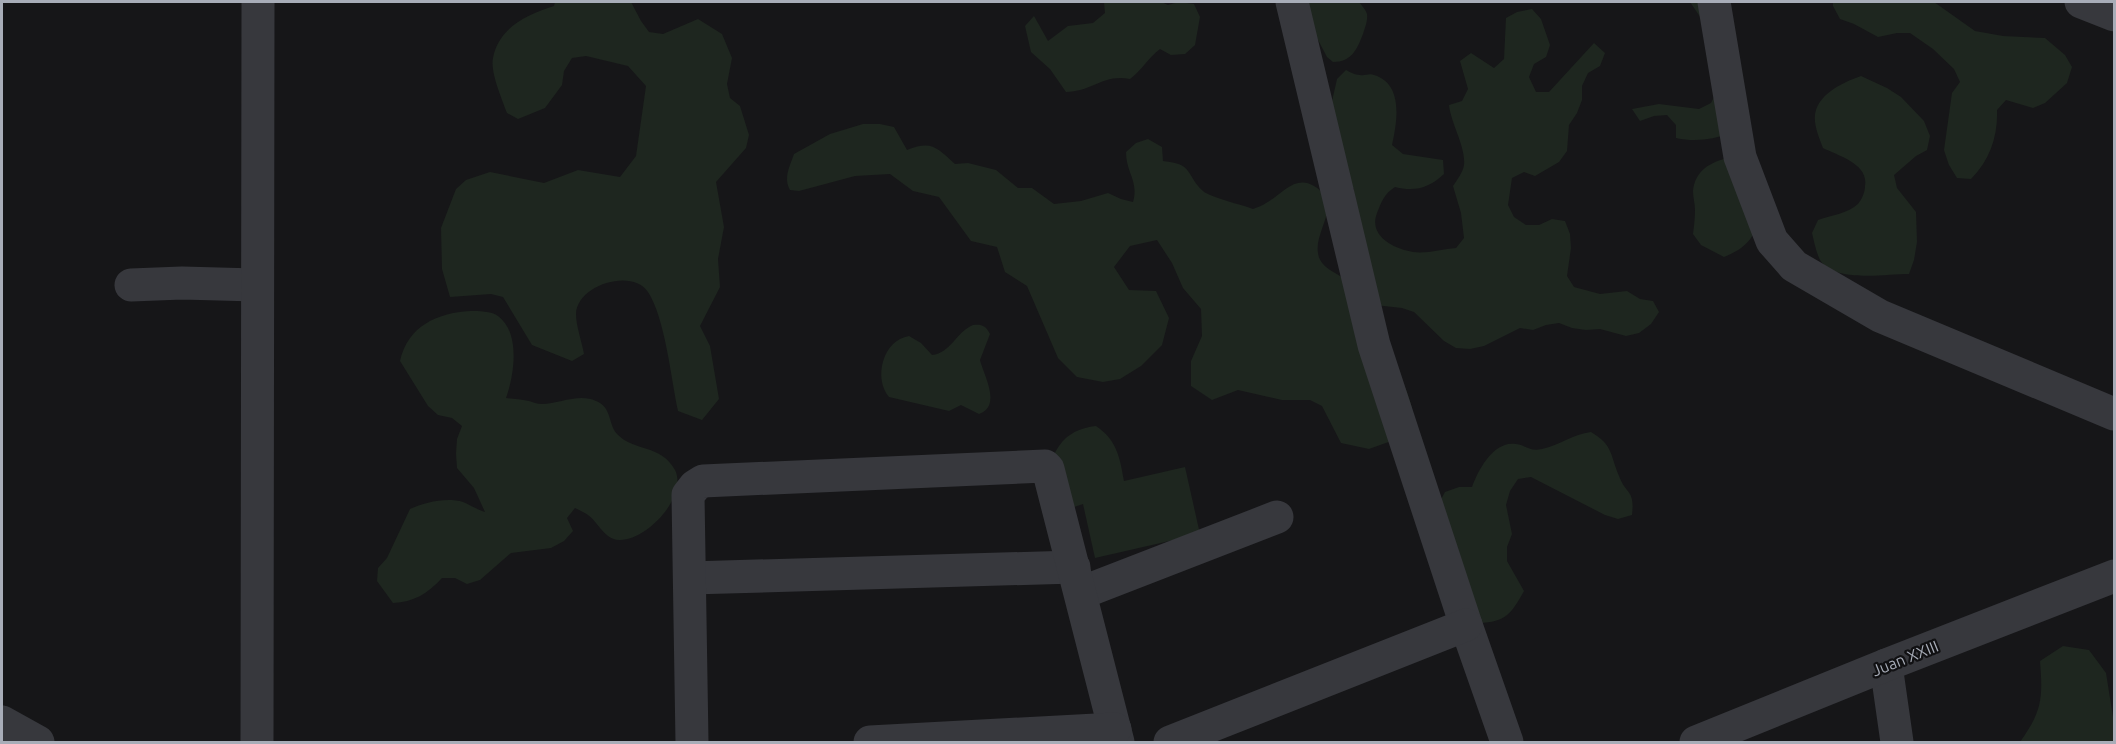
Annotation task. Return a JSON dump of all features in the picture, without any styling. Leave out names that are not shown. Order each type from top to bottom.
[{"type":"street","points":[[257,742],[258,2]]},
{"type":"street","points":[[1293,2],[1374,345],[1507,742]]},
{"type":"street","points":[[1714,2],[1740,157],[1773,241],[1794,266],[1880,316],[2115,414]]},
{"type":"street","points":[[2081,2],[2115,15]]},
{"type":"street","points":[[131,285],[183,283],[257,285]]},
{"type":"street","points":[[692,742],[688,495],[695,486],[703,482],[1045,466],[1078,580],[1117,736],[870,742]]},
{"type":"street","points":[[690,578],[1078,580],[1277,518]]},
{"type":"street","name":"Juan XXIII","points":[[1696,742],[2115,576]]},
{"type":"street","points":[[1170,742],[1466,625]]},
{"type":"street","points":[[1886,665],[1898,742]]},
{"type":"street","points":[[2,722],[38,742]]},
{"type":"shaded area","points":[[555,2],[631,2],[649,32],[663,34],[698,19],[722,34],[732,58],[727,84],[730,98],[740,106],[749,135],[746,148],[716,182],[724,227],[718,259],[720,287],[700,326],[710,346],[719,399],[702,420],[678,411],[659,317],[648,292],[640,285],[630,281],[606,283],[585,295],[576,314],[584,354],[572,361],[532,345],[503,297],[491,294],[450,297],[442,269],[441,228],[456,189],[466,180],[490,172],[544,183],[578,170],[620,177],[636,156],[646,86],[628,66],[586,56],[572,58],[564,71],[562,85],[545,108],[518,119],[507,113],[493,71],[496,47],[501,38],[516,23],[554,6]]},
{"type":"shaded area","points":[[1104,2],[1194,4],[1200,17],[1195,45],[1185,54],[1171,55],[1160,49],[1130,79],[1112,79],[1066,92],[1050,69],[1031,52],[1025,26],[1034,16],[1048,41],[1068,26],[1093,23],[1105,13]]},
{"type":"shaded area","points":[[1298,2],[1359,2],[1366,12],[1367,19],[1361,40],[1353,54],[1345,60],[1333,62],[1327,57]]},
{"type":"shaded area","points":[[1690,2],[1713,2],[1730,133],[1703,140],[1676,138],[1676,125],[1667,115],[1654,116],[1640,121],[1632,109],[1659,104],[1699,109],[1711,103],[1717,91],[1705,24]]},
{"type":"shaded area","points":[[1833,2],[1934,2],[1975,31],[2003,36],[2045,38],[2065,55],[2072,67],[2067,83],[2045,103],[2033,108],[2006,100],[1997,110],[1994,138],[1988,156],[1978,172],[1971,179],[1957,178],[1944,150],[1952,93],[1960,82],[1954,69],[1933,49],[1910,33],[1878,37],[1840,19]]},
{"type":"shaded area","points":[[1532,9],[1541,19],[1550,45],[1546,57],[1534,64],[1529,77],[1536,92],[1549,92],[1594,43],[1605,53],[1600,66],[1588,73],[1582,86],[1582,100],[1569,125],[1567,151],[1559,162],[1535,176],[1524,172],[1512,178],[1508,205],[1514,217],[1526,225],[1539,225],[1552,219],[1565,221],[1570,234],[1571,248],[1567,276],[1574,287],[1600,294],[1627,291],[1640,299],[1653,301],[1659,312],[1651,324],[1639,333],[1626,336],[1600,329],[1572,328],[1559,323],[1533,330],[1520,328],[1484,346],[1470,349],[1456,348],[1444,341],[1414,312],[1402,308],[1375,305],[1351,216],[1354,189],[1329,158],[1328,119],[1337,79],[1346,70],[1358,75],[1372,74],[1390,86],[1396,105],[1396,126],[1392,145],[1403,154],[1443,160],[1444,174],[1433,183],[1421,188],[1395,187],[1388,192],[1377,213],[1376,228],[1384,240],[1398,248],[1413,252],[1456,248],[1464,238],[1461,213],[1453,186],[1464,165],[1464,158],[1449,105],[1462,101],[1468,89],[1460,61],[1471,53],[1494,68],[1504,59],[1506,18],[1517,12]]},
{"type":"shaded area","points":[[1861,76],[1901,97],[1924,121],[1930,136],[1927,150],[1916,156],[1894,175],[1897,188],[1916,212],[1917,242],[1909,274],[1861,276],[1837,272],[1820,260],[1814,243],[1812,233],[1818,220],[1854,207],[1864,193],[1865,178],[1862,172],[1852,162],[1823,148],[1815,119],[1819,104],[1828,93]]},
{"type":"shaded area","points":[[863,124],[894,127],[907,150],[923,146],[934,147],[955,164],[968,163],[996,170],[1018,188],[1032,188],[1054,204],[1081,201],[1108,193],[1133,202],[1134,188],[1126,152],[1136,143],[1148,139],[1162,147],[1163,161],[1185,167],[1197,185],[1206,193],[1253,209],[1294,184],[1301,182],[1314,186],[1323,193],[1327,201],[1326,218],[1318,244],[1320,259],[1353,288],[1399,373],[1413,412],[1408,435],[1369,449],[1341,443],[1322,406],[1310,400],[1282,400],[1238,390],[1212,400],[1191,386],[1191,361],[1202,336],[1201,309],[1183,288],[1172,263],[1157,240],[1130,246],[1114,267],[1129,290],[1156,291],[1169,318],[1162,345],[1141,366],[1120,379],[1103,382],[1077,377],[1058,358],[1027,286],[1005,272],[997,247],[971,241],[939,197],[913,191],[890,174],[855,176],[799,191],[790,190],[787,176],[794,154],[830,134]]},
{"type":"shaded area","points":[[1728,158],[1755,232],[1742,247],[1724,257],[1701,245],[1693,234],[1695,210],[1693,191],[1697,178],[1705,168]]},
{"type":"shaded area","points":[[470,311],[495,314],[510,333],[514,355],[506,398],[542,404],[576,398],[596,401],[605,407],[614,430],[624,440],[655,452],[669,462],[675,470],[676,492],[662,515],[652,525],[630,538],[619,540],[609,537],[592,518],[575,508],[567,518],[573,531],[564,541],[551,548],[511,553],[480,580],[467,584],[455,578],[442,578],[420,596],[393,603],[377,581],[378,568],[387,558],[410,509],[429,502],[450,500],[463,502],[485,512],[474,488],[457,468],[457,439],[462,426],[452,418],[438,415],[428,406],[400,361],[404,349],[417,330],[435,318]]},
{"type":"shaded area","points":[[973,325],[983,326],[990,334],[980,360],[990,390],[986,410],[979,414],[961,405],[949,411],[889,397],[884,389],[881,370],[887,352],[900,339],[909,336],[921,343],[932,355],[944,350],[962,332]]},
{"type":"shaded area","points":[[1096,426],[1113,443],[1119,457],[1124,481],[1185,467],[1200,534],[1095,558],[1083,504],[1074,507],[1053,457],[1060,444],[1070,435],[1081,429]]},
{"type":"shaded area","points":[[1591,432],[1603,441],[1610,451],[1622,482],[1631,496],[1632,515],[1618,519],[1605,515],[1531,477],[1518,479],[1510,491],[1506,505],[1512,534],[1507,547],[1507,561],[1524,591],[1507,615],[1496,621],[1479,623],[1438,505],[1445,492],[1459,487],[1472,487],[1488,458],[1494,451],[1508,444],[1534,450],[1542,449]]},
{"type":"shaded area","points":[[2063,646],[2089,650],[2106,673],[2114,723],[2114,742],[2020,742],[2037,713],[2041,695],[2040,661]]}]
